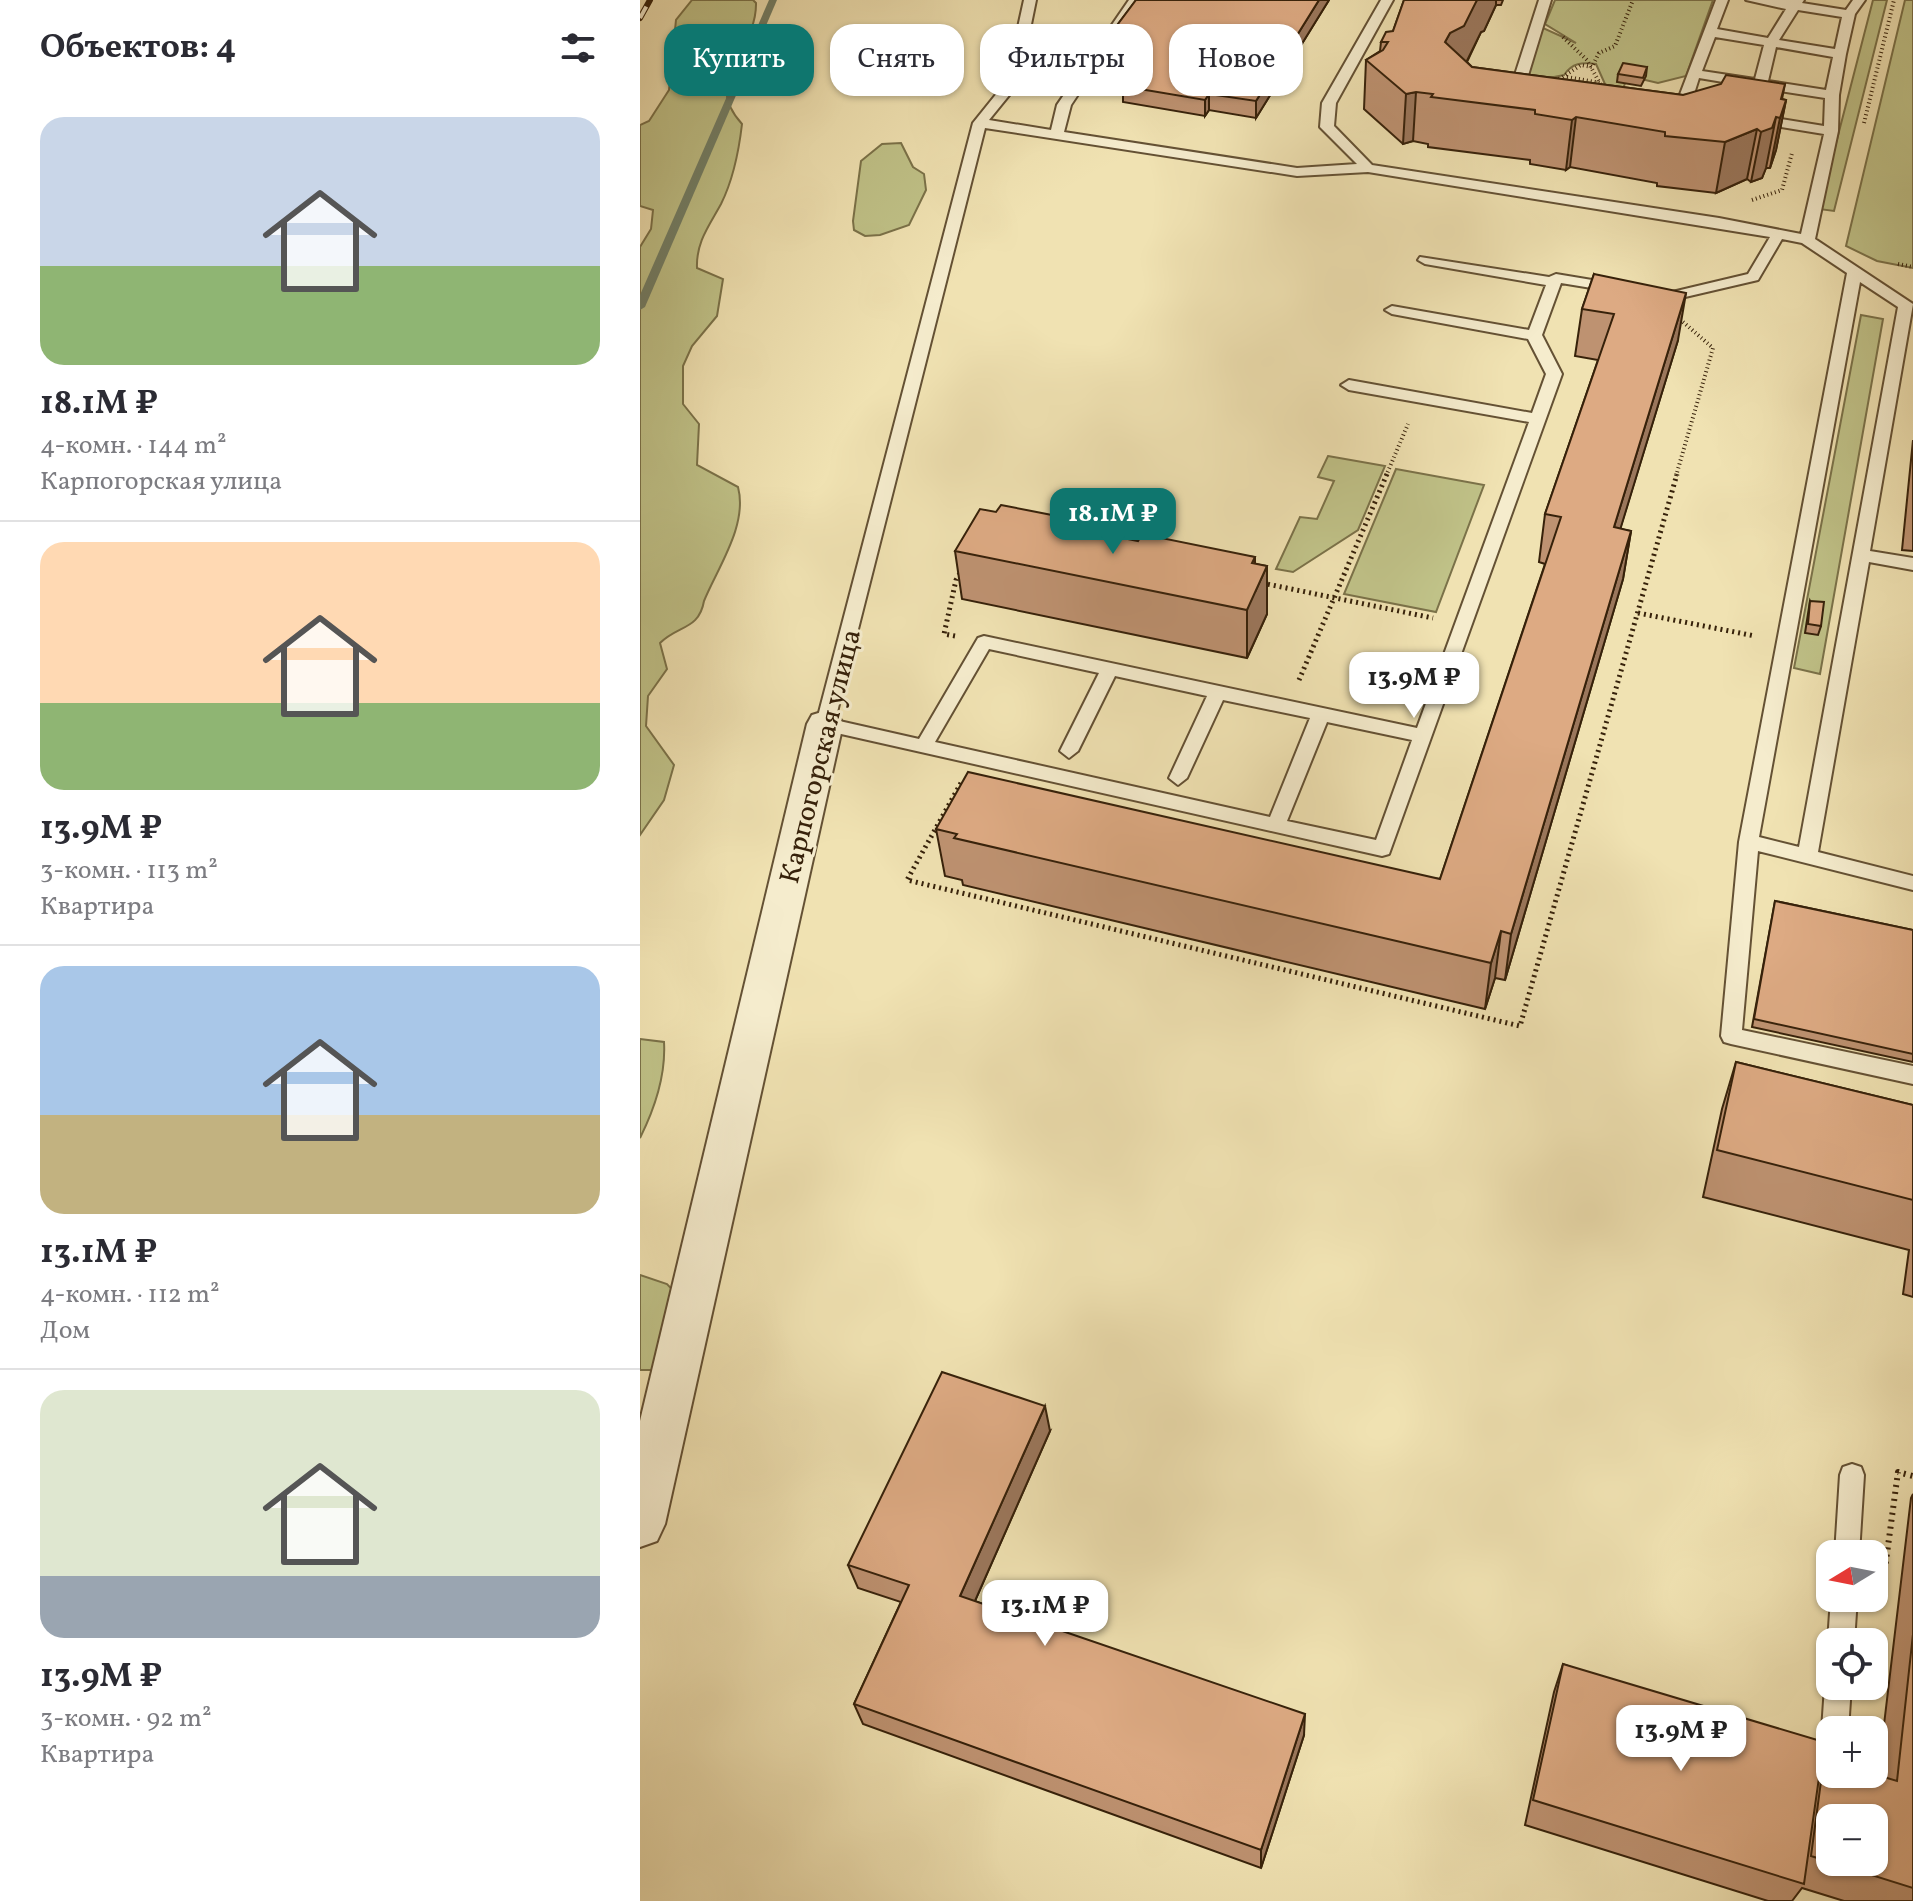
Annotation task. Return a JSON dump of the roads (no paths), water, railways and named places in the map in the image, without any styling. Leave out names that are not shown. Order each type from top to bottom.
[{"type":"street","name":"Карпогорская улица","points":[[640,1524],[825,724]]},
{"type":"lane","name":"Карпогорская улица","points":[[825,724],[980,123],[1012,83],[1030,0]]},
{"type":"lane","points":[[1057,133],[1064,105],[1135,0]]},
{"type":"lane","points":[[1368,168],[1327,127],[1329,103],[1387,0]]},
{"type":"lane","points":[[1536,88],[1519,84],[1545,0]]},
{"type":"lane","points":[[1689,112],[1686,97],[1722,0]]},
{"type":"lane","points":[[1752,0],[1797,3],[1849,14]]},
{"type":"lane","points":[[1807,240],[1831,131],[1832,95],[1840,54],[1849,14],[1859,0]]},
{"type":"lane","points":[[1797,3],[1771,43],[1761,85],[1746,117],[1831,131]]},
{"type":"lane","points":[[1710,32],[1840,54]]},
{"type":"lane","points":[[1697,74],[1832,95]]},
{"type":"lane","points":[[1669,113],[1717,113]]},
{"type":"lane","points":[[980,123],[1297,172],[1368,168],[1779,233],[1807,240],[1906,305],[1906,342],[1860,555],[1807,859]]},
{"type":"lane","points":[[825,724],[1382,849],[1554,374],[1534,335],[1556,278],[1668,297],[1753,277],[1779,233]]},
{"type":"lane","points":[[1425,260],[1554,282]]},
{"type":"lane","points":[[1855,271],[1749,842],[1731,1036],[1913,1075]]},
{"type":"lane","points":[[1392,310],[1534,335]]},
{"type":"lane","points":[[1349,385],[1538,419]]},
{"type":"lane","points":[[1860,555],[1913,564]]},
{"type":"lane","points":[[924,746],[984,642],[1423,736]]},
{"type":"lane","points":[[1069,751],[1110,669]]},
{"type":"lane","points":[[1178,778],[1218,692]]},
{"type":"lane","points":[[1276,825],[1321,714]]},
{"type":"lane","points":[[1749,842],[1807,859],[1913,883]]},
{"type":"lane","points":[[1848,1540],[1852,1475]]},
{"type":"waterway","points":[[640,307],[773,0]]},
{"type":"railway","points":[[640,18],[650,0]]}]
